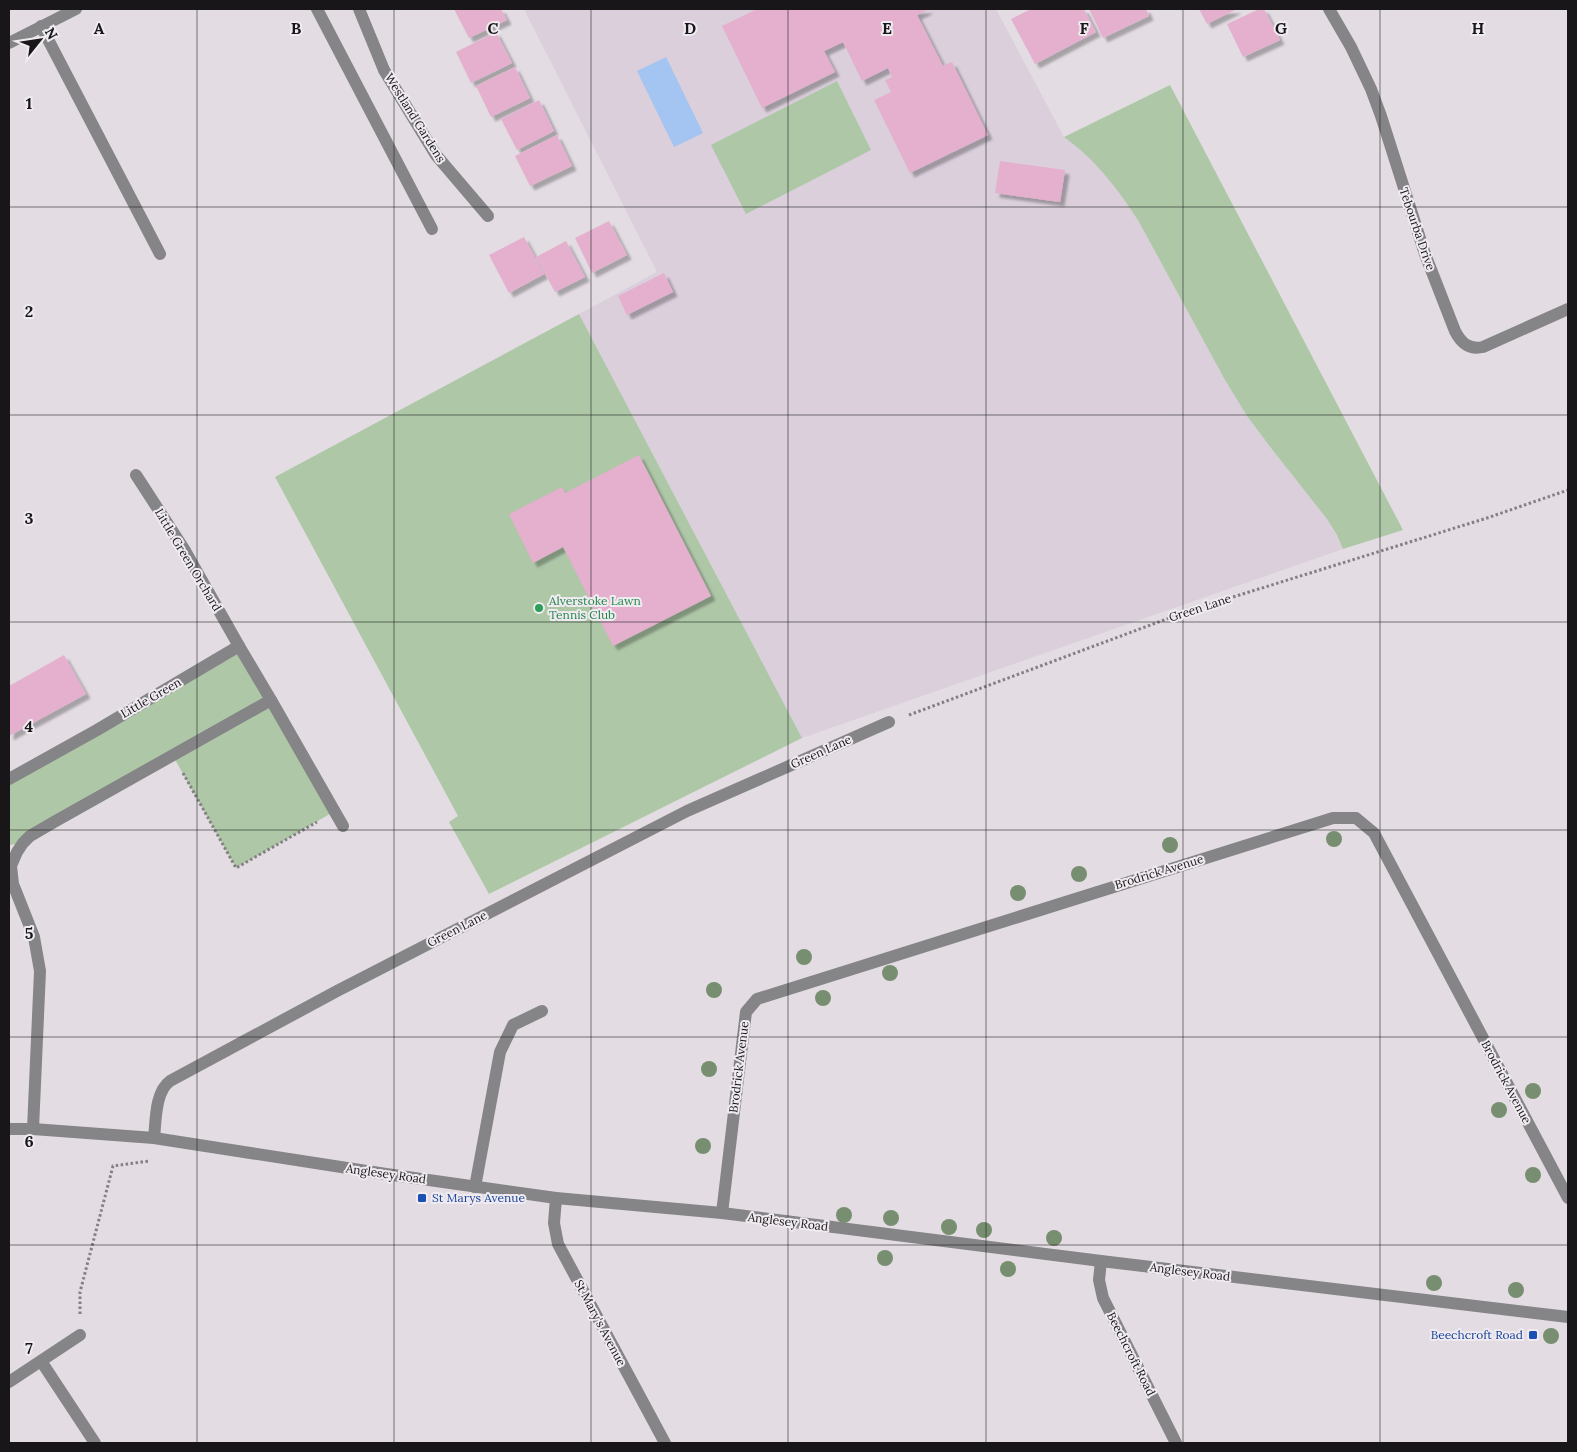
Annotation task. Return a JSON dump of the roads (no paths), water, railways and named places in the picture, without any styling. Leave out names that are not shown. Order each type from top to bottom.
[{"type":"street","points":[[9,43],[76,9]]},
{"type":"street","points":[[317,9],[432,229]]},
{"type":"street","name":"Westland Gardens","points":[[359,9],[384,70],[436,156],[488,216]]},
{"type":"street","name":"Tebourba Drive","points":[[1329,9],[1351,47],[1371,90],[1425,254],[1460,340],[1469,347],[1483,347],[1568,309]]},
{"type":"street","points":[[41,26],[160,254]]},
{"type":"street","name":"Little Green Orchard","points":[[136,475],[184,549],[239,646]]},
{"type":"street","points":[[239,646],[343,826]]},
{"type":"street","name":"Little Green","points":[[9,779],[97,730],[239,646]]},
{"type":"street","points":[[34,1128],[40,971],[34,937],[13,884],[13,850],[30,836],[270,700]]},
{"type":"street","name":"Green Lane","points":[[154,1138],[159,1096],[164,1085],[170,1081],[686,811],[889,722]]},
{"type":"street","name":"Brodrick Avenue","points":[[722,1213],[746,1012],[757,999],[1333,818],[1356,818],[1374,833],[1568,1198]]},
{"type":"street","points":[[475,1187],[500,1052],[513,1025],[542,1011]]},
{"type":"street","name":"Anglesey Road","points":[[9,1129],[34,1128],[154,1138],[556,1198],[722,1213],[1568,1317]]},
{"type":"street","name":"St Mary's Avenue","points":[[556,1198],[554,1223],[558,1244],[664,1443]]},
{"type":"street","name":"Beechcroft Road","points":[[1101,1261],[1099,1280],[1103,1298],[1176,1443]]},
{"type":"street","points":[[9,1382],[80,1335]]},
{"type":"street","points":[[42,1361],[95,1443]]},
{"type":"water","points":[[666,57],[703,133],[674,147],[637,71]]},
{"type":"place","name":"Alverstoke Lawn Tennis Club","points":[[539,608]]},
{"type":"place","name":"St Marys Avenue","points":[[422,1198]]},
{"type":"place","name":"Beechcroft Road","points":[[1533,1335]]}]
